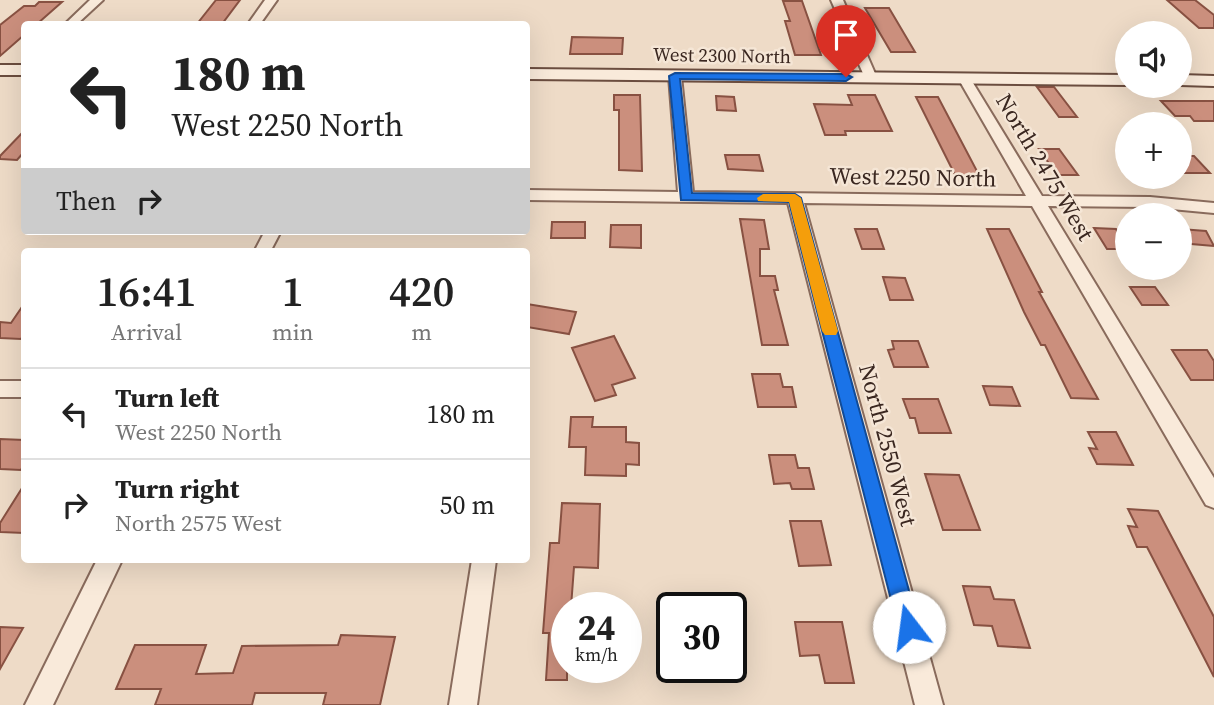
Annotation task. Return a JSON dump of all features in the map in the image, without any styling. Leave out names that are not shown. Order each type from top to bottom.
[{"type":"street","points":[[74,21],[97,0]]},
{"type":"street","points":[[256,21],[271,0]]},
{"type":"street","points":[[837,0],[871,78]]},
{"type":"street","points":[[0,70],[21,69]]},
{"type":"street","name":"West 2300 North","points":[[530,74],[1115,80]]},
{"type":"street","points":[[675,76],[686,197]]},
{"type":"street","name":"North 2475 West","points":[[964,78],[1214,498]]},
{"type":"street","points":[[1192,80],[1214,81]]},
{"type":"street","name":"West 2250 North","points":[[530,195],[1150,202],[1214,208]]},
{"type":"street","name":"North 2550 West","points":[[795,198],[929,705]]},
{"type":"street","points":[[0,389],[21,389]]},
{"type":"street","points":[[39,705],[109,563]]},
{"type":"street","points":[[463,705],[484,563]]},
{"type":"building","points":[[216,0],[240,0],[224,21],[199,21]]},
{"type":"building","points":[[1167,0],[1195,0],[1214,15],[1214,28],[1199,28]]},
{"type":"building","points":[[783,1],[802,1],[821,55],[795,55],[785,21],[790,21]]},
{"type":"building","points":[[39,2],[62,2],[40,21],[21,21],[21,38],[0,56],[0,25],[24,6],[35,6]]},
{"type":"building","points":[[865,8],[889,8],[915,52],[891,52]]},
{"type":"building","points":[[572,37],[623,38],[622,54],[570,54]]},
{"type":"building","points":[[1037,87],[1054,87],[1077,117],[1059,117]]},
{"type":"building","points":[[614,95],[640,95],[642,171],[619,170],[619,110],[614,110]]},
{"type":"building","points":[[848,95],[875,95],[892,131],[845,131],[846,135],[825,135],[814,104],[852,105]]},
{"type":"building","points":[[716,96],[734,97],[736,111],[717,110]]},
{"type":"building","points":[[916,97],[938,97],[979,175],[955,175]]},
{"type":"building","points":[[1161,101],[1214,101],[1214,121],[1194,121],[1192,112],[1171,112]]},
{"type":"building","points":[[21,134],[21,155],[17,160],[0,159]]},
{"type":"building","points":[[1039,149],[1059,149],[1078,175],[1057,175]]},
{"type":"building","points":[[725,155],[759,155],[763,171],[728,169]]},
{"type":"building","points":[[1192,156],[1194,156],[1210,173],[1192,173]]},
{"type":"building","points":[[740,219],[764,220],[769,249],[760,249],[760,276],[775,276],[778,290],[774,290],[788,345],[762,345]]},
{"type":"building","points":[[552,222],[585,222],[585,238],[551,238]]},
{"type":"building","points":[[611,225],[641,225],[641,248],[610,247]]},
{"type":"building","points":[[1094,228],[1115,229],[1115,249],[1107,249]]},
{"type":"building","points":[[855,229],[877,229],[884,249],[862,249]]},
{"type":"building","points":[[987,229],[1009,229],[1042,292],[1039,292],[1098,399],[1071,398],[1045,345],[1041,345],[1024,312]]},
{"type":"building","points":[[1192,230],[1206,231],[1214,246],[1192,244]]},
{"type":"building","points":[[883,277],[905,278],[913,300],[890,300]]},
{"type":"building","points":[[1130,287],[1155,287],[1168,305],[1142,305]]},
{"type":"building","points":[[530,304],[576,312],[569,334],[530,328]]},
{"type":"building","points":[[21,308],[21,339],[0,338],[0,322],[11,323]]},
{"type":"building","points":[[614,336],[635,378],[612,385],[616,395],[595,401],[572,348]]},
{"type":"building","points":[[892,341],[918,341],[928,367],[894,367],[888,350],[894,349]]},
{"type":"building","points":[[1172,350],[1207,350],[1214,361],[1214,380],[1191,380]]},
{"type":"building","points":[[752,374],[780,374],[783,387],[792,387],[796,407],[758,407]]},
{"type":"building","points":[[983,386],[1012,387],[1020,406],[990,405]]},
{"type":"building","points":[[903,399],[938,399],[951,433],[919,433],[915,418],[910,418]]},
{"type":"building","points":[[571,417],[593,417],[592,427],[626,427],[626,442],[639,443],[639,465],[626,464],[626,476],[585,475],[586,447],[569,447]]},
{"type":"building","points":[[1088,432],[1116,432],[1133,465],[1097,464],[1089,448],[1097,449]]},
{"type":"building","points":[[0,439],[21,440],[21,470],[0,469]]},
{"type":"building","points":[[769,455],[795,455],[798,468],[809,468],[814,489],[792,489],[790,483],[774,484]]},
{"type":"building","points":[[925,474],[959,475],[980,530],[943,530]]},
{"type":"building","points":[[21,490],[21,533],[0,532],[0,523]]},
{"type":"building","points":[[562,503],[600,504],[598,568],[574,567],[572,592],[551,592],[551,680],[546,680],[549,633],[543,633],[550,543],[559,543]]},
{"type":"building","points":[[1128,509],[1158,511],[1214,617],[1214,677],[1147,547],[1137,547],[1128,526],[1137,527]]},
{"type":"building","points":[[790,521],[821,521],[831,565],[799,566]]},
{"type":"building","points":[[963,586],[990,587],[994,599],[1014,600],[1030,648],[998,646],[992,626],[974,625]]},
{"type":"building","points":[[795,622],[842,622],[854,683],[825,683],[819,655],[800,656]]},
{"type":"building","points":[[0,627],[23,628],[0,669]]},
{"type":"building","points":[[341,635],[395,637],[380,705],[323,705],[326,693],[255,693],[252,705],[155,705],[161,689],[116,689],[135,645],[206,645],[196,674],[233,673],[242,646],[338,645]]},
{"type":"slow traffic","points":[[763,198],[795,198],[830,331]]},
{"type":"route","points":[[846,77],[675,76],[686,197],[795,198],[909,627]]}]
